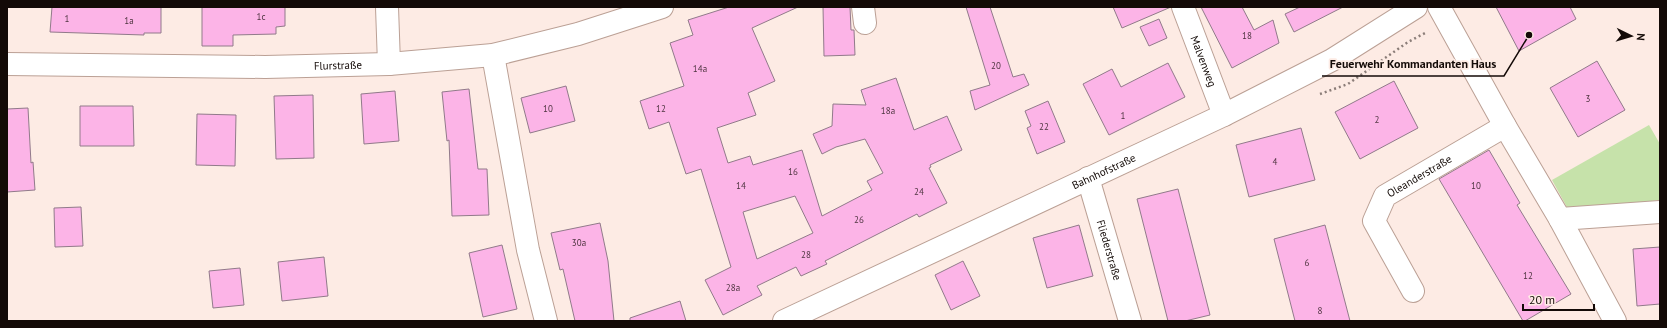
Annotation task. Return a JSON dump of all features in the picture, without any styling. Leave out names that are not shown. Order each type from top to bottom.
[{"type":"street","points":[[387,7],[389,64]]},
{"type":"street","name":"Flurstraße","points":[[7,64],[265,67],[389,64],[493,55],[578,34],[662,7]]},
{"type":"street","name":"Malvenweg","points":[[1183,7],[1224,114]]},
{"type":"street","name":"Bahnhofstraße","points":[[784,321],[1224,114],[1332,60],[1416,7]]},
{"type":"street","points":[[1439,7],[1505,126],[1560,219],[1615,321]]},
{"type":"street","points":[[493,55],[528,250],[546,321]]},
{"type":"street","name":"Oleanderstraße","points":[[1413,291],[1374,220],[1385,196],[1505,126]]},
{"type":"street","name":"Fliederstraße","points":[[1088,178],[1130,321]]},
{"type":"street","points":[[1560,219],[1660,212]]},
{"type":"green space","points":[[1649,125],[1660,144],[1660,200],[1569,211],[1552,180]]},
{"type":"building","points":[[52,7],[161,7],[161,33],[144,33],[144,35],[50,32]]},
{"type":"building","points":[[202,7],[285,7],[285,26],[276,27],[276,34],[233,35],[233,46],[202,46]]},
{"type":"building","points":[[729,7],[798,7],[752,28],[775,81],[748,93],[756,115],[717,128],[728,163],[750,156],[753,165],[802,150],[822,216],[872,190],[867,181],[883,173],[865,139],[836,147],[822,154],[813,134],[832,126],[833,104],[866,105],[861,90],[896,78],[914,130],[947,116],[962,150],[930,165],[931,167],[929,168],[947,203],[919,217],[917,214],[825,261],[827,264],[801,276],[796,267],[757,286],[762,295],[723,315],[705,280],[731,267],[701,169],[686,174],[669,122],[649,129],[640,101],[684,86],[670,43],[693,35],[688,20]],"holes":[[[795,196],[813,233],[757,259],[743,212]]]},
{"type":"building","points":[[823,7],[850,7],[851,30],[854,30],[855,55],[824,56]]},
{"type":"building","points":[[966,7],[990,7],[1013,77],[1024,74],[1029,85],[975,110],[970,91],[990,85]]},
{"type":"building","points":[[1113,7],[1171,7],[1122,28]]},
{"type":"building","points":[[1201,7],[1242,7],[1254,30],[1273,20],[1279,43],[1232,68]]},
{"type":"building","points":[[1300,7],[1343,7],[1294,32],[1285,14]]},
{"type":"building","points":[[1496,7],[1570,7],[1576,19],[1519,51]]},
{"type":"building","points":[[1159,19],[1167,38],[1149,46],[1140,27]]},
{"type":"building","points":[[1597,61],[1625,110],[1578,137],[1550,88]]},
{"type":"building","points":[[1168,63],[1185,97],[1109,135],[1083,84],[1112,69],[1121,87]]},
{"type":"building","points":[[1394,81],[1418,128],[1360,159],[1335,112]]},
{"type":"building","points":[[566,86],[575,121],[530,133],[521,98]]},
{"type":"building","points":[[469,89],[478,169],[487,169],[489,215],[452,216],[449,140],[447,141],[442,92]]},
{"type":"building","points":[[395,91],[399,141],[364,144],[361,94]]},
{"type":"building","points":[[313,95],[314,158],[276,159],[274,96]]},
{"type":"building","points":[[1048,101],[1065,142],[1037,154],[1027,128],[1031,126],[1025,111]]},
{"type":"building","points":[[80,106],[133,106],[134,146],[80,146]]},
{"type":"building","points":[[28,108],[31,163],[33,162],[35,190],[7,192],[7,109]]},
{"type":"building","points":[[197,114],[236,115],[235,166],[196,165]]},
{"type":"building","points":[[1301,128],[1315,180],[1249,197],[1236,145]]},
{"type":"building","points":[[1489,150],[1520,203],[1517,205],[1571,294],[1525,321],[1523,321],[1439,179]]},
{"type":"building","points":[[1178,189],[1210,315],[1185,321],[1168,321],[1137,199]]},
{"type":"building","points":[[81,207],[83,246],[55,247],[54,208]]},
{"type":"building","points":[[600,223],[608,261],[614,321],[575,321],[563,269],[560,270],[551,233]]},
{"type":"building","points":[[1079,225],[1093,276],[1047,288],[1033,238]]},
{"type":"building","points":[[1325,225],[1350,321],[1295,321],[1274,239]]},
{"type":"building","points":[[502,245],[517,309],[483,317],[469,253]]},
{"type":"building","points":[[1660,247],[1660,304],[1637,306],[1633,249]]},
{"type":"building","points":[[324,257],[328,296],[282,301],[278,262]]},
{"type":"building","points":[[963,261],[980,296],[951,310],[935,275]]},
{"type":"building","points":[[240,268],[244,305],[213,308],[209,271]]},
{"type":"building","points":[[680,301],[686,321],[630,321],[630,318]]},
{"type":"place","name":"Feuerwehr Kommandanten Haus","points":[[1529,35]]}]
